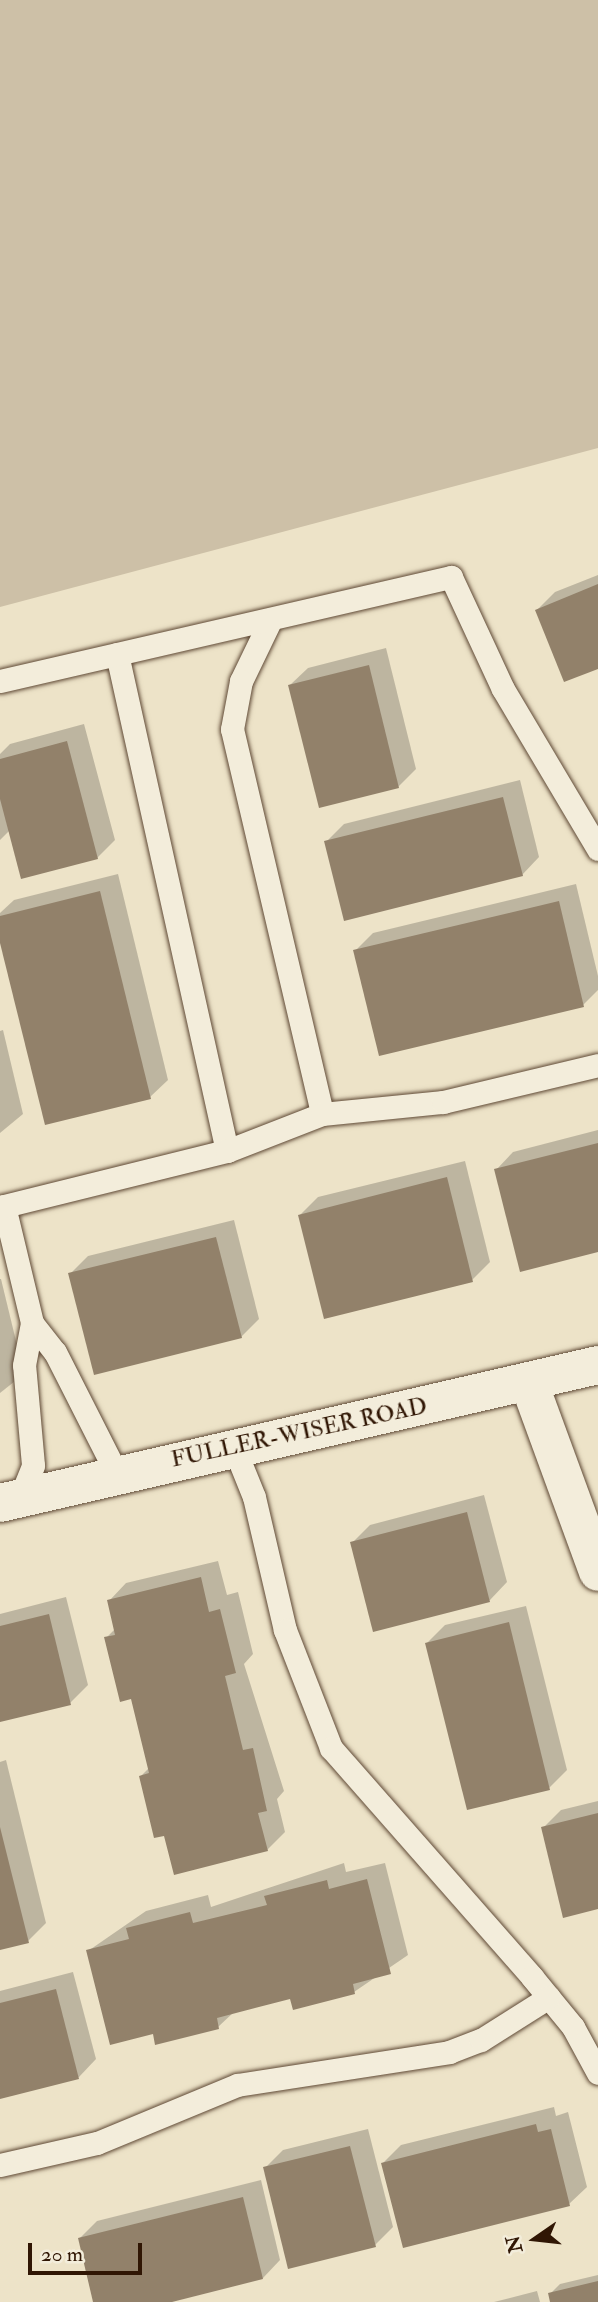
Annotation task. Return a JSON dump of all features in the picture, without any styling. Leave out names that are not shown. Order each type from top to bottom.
[{"type":"street","name":"FULLER-WISER ROAD","points":[[10,1500],[233,1445],[529,1383],[598,1365]]},
{"type":"street","points":[[529,1383],[598,1572]]},
{"type":"lane","points":[[0,681],[450,577],[503,689],[598,849]]},
{"type":"lane","points":[[271,619],[241,681],[232,729],[323,1114]]},
{"type":"lane","points":[[117,654],[227,1151]]},
{"type":"lane","points":[[117,1474],[55,1352],[32,1323],[2,1207],[227,1151],[323,1114],[443,1102],[598,1065]]},
{"type":"lane","points":[[10,1500],[33,1465],[24,1365],[32,1323]]},
{"type":"lane","points":[[233,1445],[254,1497],[285,1630],[331,1748],[549,1997],[598,2073]]},
{"type":"lane","points":[[0,2165],[97,2143],[237,2085],[449,2052],[481,2040],[549,1997]]},
{"type":"shaded area","points":[[0,0],[598,0],[598,448],[0,607]]},
{"type":"building","points":[[598,584],[598,669],[564,682],[535,610]]},
{"type":"building","points":[[369,665],[399,788],[319,808],[288,685]]},
{"type":"building","points":[[67,741],[98,859],[21,879],[0,799],[0,759]]},
{"type":"building","points":[[503,797],[523,876],[344,921],[324,841]]},
{"type":"building","points":[[100,891],[151,1099],[45,1125],[0,943],[0,916]]},
{"type":"building","points":[[559,901],[584,1007],[379,1056],[353,950]]},
{"type":"building","points":[[598,1143],[598,1252],[520,1272],[494,1169]]},
{"type":"building","points":[[447,1177],[473,1282],[324,1319],[298,1215]]},
{"type":"building","points":[[216,1237],[242,1338],[94,1375],[68,1273]]},
{"type":"building","points":[[467,1512],[490,1602],[373,1632],[350,1542]]},
{"type":"building","points":[[201,1577],[209,1612],[220,1609],[236,1673],[225,1676],[243,1750],[253,1748],[267,1811],[258,1813],[268,1851],[174,1875],[164,1836],[154,1838],[139,1776],[149,1773],[131,1699],[120,1702],[104,1637],[115,1635],[107,1600]]},
{"type":"building","points":[[49,1614],[71,1705],[0,1722],[0,1626]]},
{"type":"building","points":[[509,1622],[550,1790],[467,1810],[425,1643]]},
{"type":"building","points":[[598,1813],[598,1909],[563,1918],[541,1827]]},
{"type":"building","points":[[0,1827],[29,1943],[0,1950]]},
{"type":"building","points":[[367,1879],[391,1974],[353,1984],[355,1994],[293,2010],[290,1999],[217,2018],[219,2029],[155,2045],[153,2034],[110,2045],[86,1950],[129,1939],[126,1928],[190,1912],[193,1923],[267,1905],[264,1896],[327,1880],[329,1889]]},
{"type":"building","points":[[56,1989],[79,2079],[0,2099],[0,2003]]},
{"type":"building","points":[[536,2124],[538,2132],[551,2129],[570,2206],[403,2248],[381,2163]]},
{"type":"building","points":[[350,2146],[376,2247],[288,2269],[263,2167]]},
{"type":"building","points":[[243,2197],[263,2279],[172,2302],[93,2302],[78,2238]]},
{"type":"building","points":[[598,2281],[598,2302],[550,2302],[548,2293]]}]
